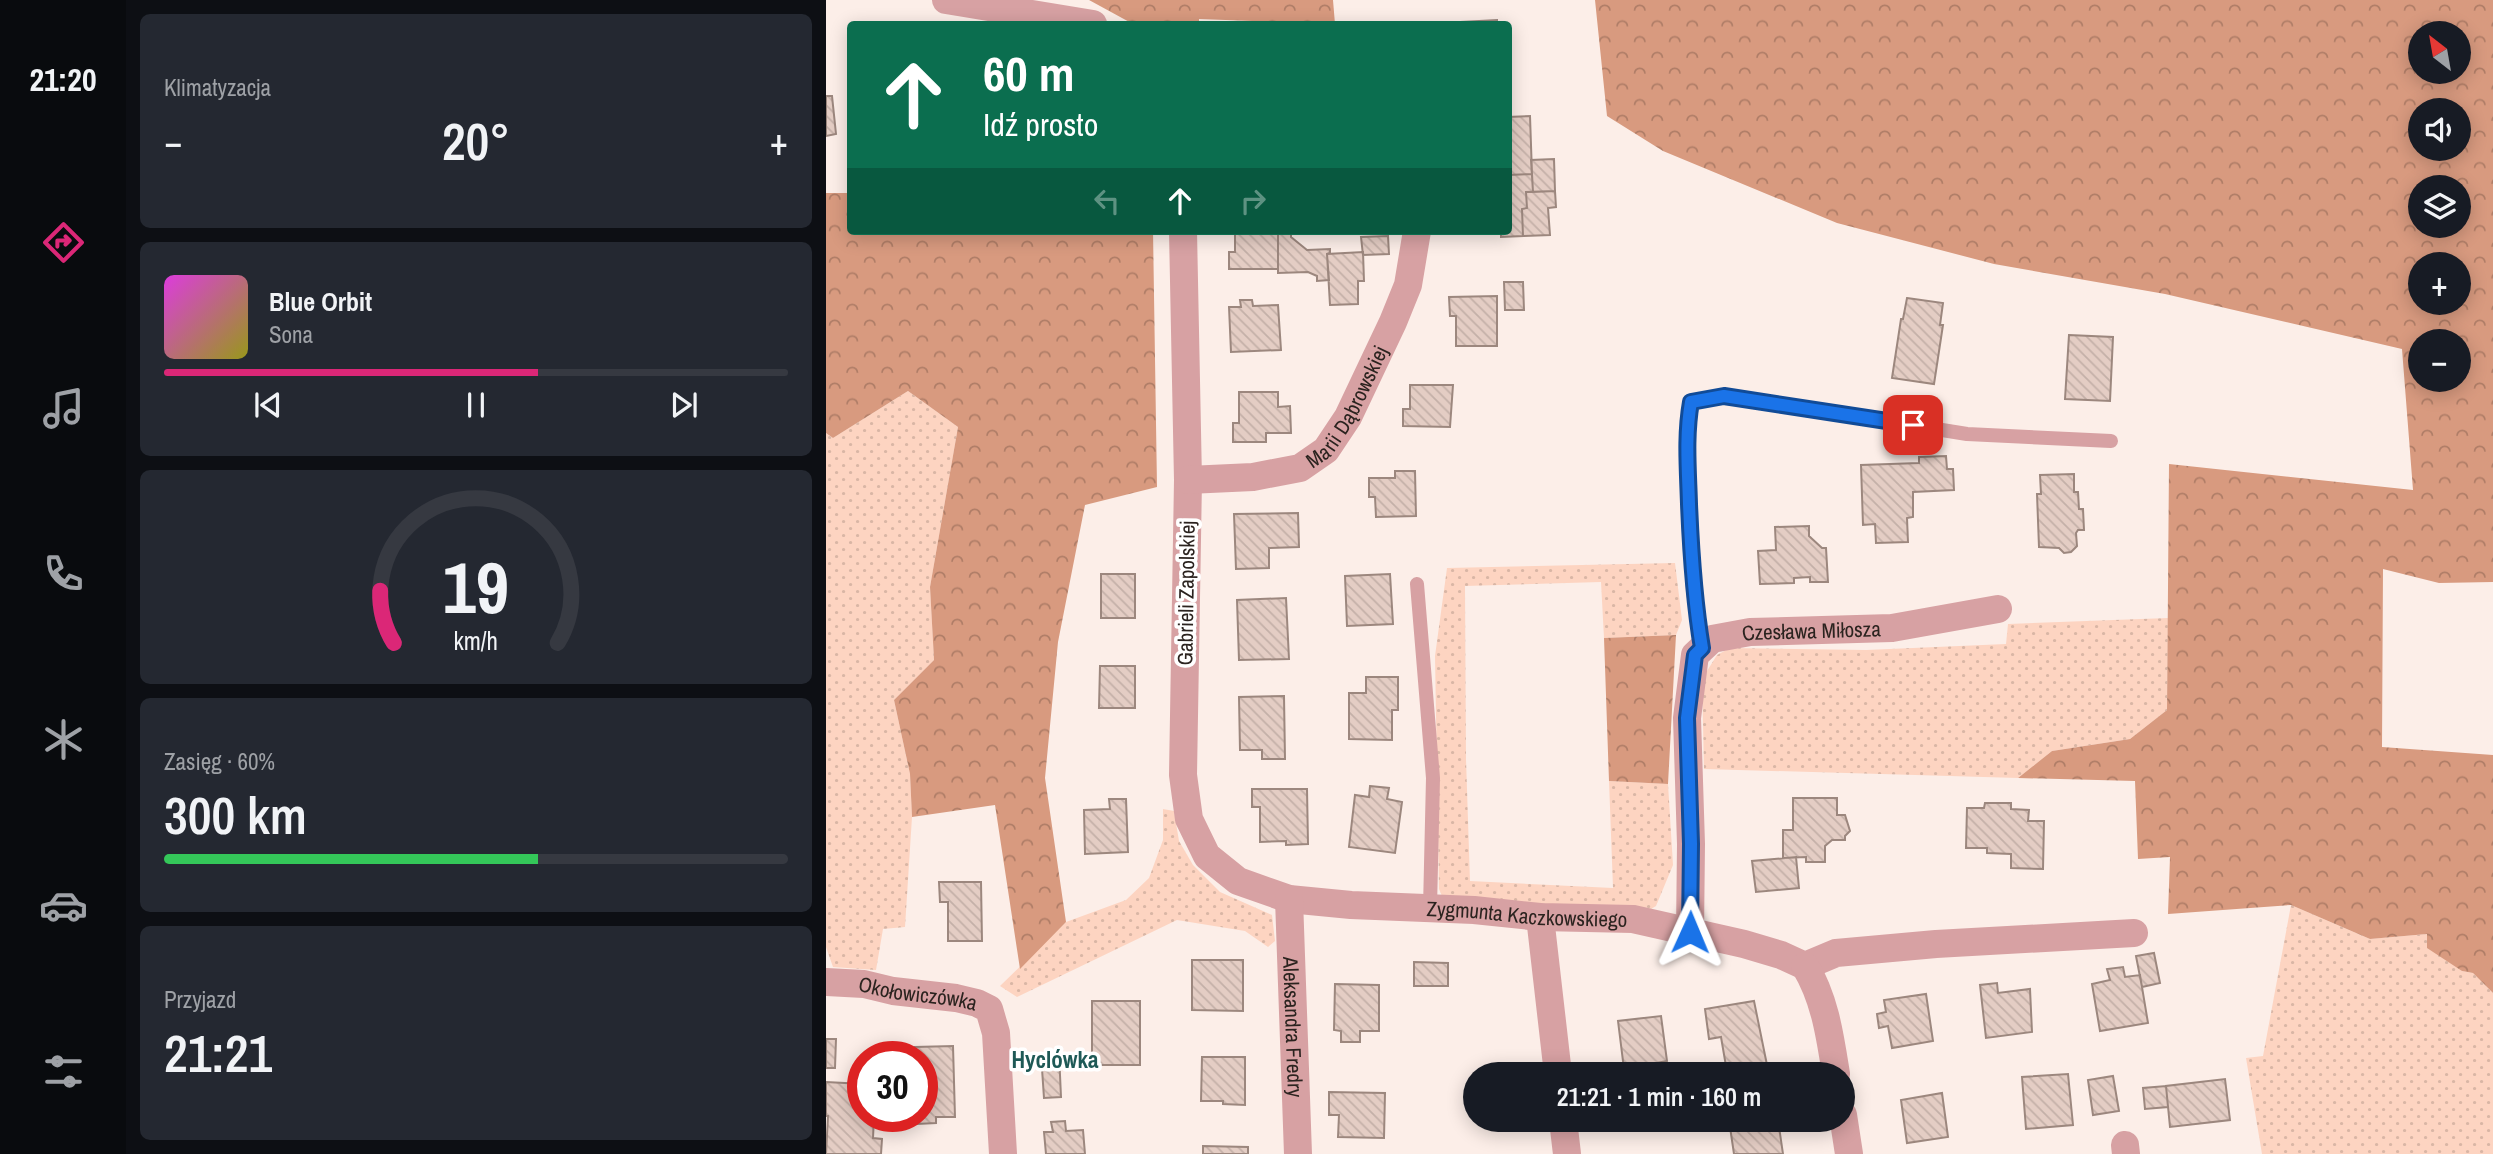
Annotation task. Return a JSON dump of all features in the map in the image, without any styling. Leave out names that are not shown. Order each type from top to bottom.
[{"type":"street","points":[[946,0],[1075,21]]},
{"type":"street","name":"Gabrieli Zapolskiej","points":[[1183,235],[1188,480],[1182,775],[1189,819],[1207,856],[1238,881],[1289,899]]},
{"type":"street","name":"Marii Dąbrowskiej","points":[[1188,480],[1253,477],[1300,468],[1326,450],[1348,417],[1393,322],[1408,285],[1416,235]]},
{"type":"street","name":"Czesława Miłosza","points":[[1702,648],[1712,639],[1750,632],[1892,628],[1998,609]]},
{"type":"street","points":[[1690,932],[1691,844],[1687,718],[1695,655],[1702,648]]},
{"type":"street","name":"Zygmunta Kaczkowskiego","points":[[1289,899],[1540,917],[1633,919],[1781,954],[1805,966]]},
{"type":"street","name":"Aleksandra Fredry","points":[[1289,899],[1298,1154]]},
{"type":"street","points":[[1540,917],[1557,1062]]},
{"type":"street","points":[[1834,1062],[1818,988],[1805,966],[1836,953],[1936,944],[2134,933]]},
{"type":"street","name":"Okołowiczówka","points":[[826,982],[864,984],[893,991],[956,998],[989,1009],[996,1033],[1003,1154]]},
{"type":"street","points":[[1564,1132],[1567,1154]]},
{"type":"street","points":[[1846,1132],[1849,1154]]},
{"type":"lane","points":[[1702,648],[1693,592],[1686,430],[1691,402],[1724,396],[1967,434],[2111,441]]},
{"type":"lane","points":[[1417,584],[1433,778],[1430,908]]},
{"type":"shaded area","points":[[908,391],[958,427],[930,587],[934,660],[894,700],[910,774],[912,817],[905,927],[883,929],[876,970],[833,967],[826,947],[826,433],[833,438]]},
{"type":"shaded area","points":[[1675,563],[1682,620],[1676,635],[1604,638],[1601,582],[1465,586],[1470,881],[1613,888],[1609,781],[1668,784],[1673,865],[1656,906],[1646,912],[1442,896],[1439,889],[1435,656],[1447,568]]},
{"type":"shaded area","points":[[2168,618],[2167,710],[2130,739],[2052,751],[2018,778],[1704,769],[1702,679],[1717,655],[1730,648],[1866,650],[2006,644],[2008,624]]},
{"type":"shaded area","points":[[1163,809],[1174,811],[1179,841],[1193,865],[1220,892],[1272,915],[1275,941],[1268,947],[1245,931],[1177,920],[1017,997],[1000,986],[1066,922],[1126,900],[1149,878],[1163,840]]},
{"type":"shaded area","points":[[2291,905],[2370,939],[2427,934],[2462,971],[2473,973],[2493,993],[2493,1154],[2262,1154],[2246,1058],[2263,1056]]},
{"type":"green space","points":[[1089,0],[1333,0],[1335,21],[1199,19],[1128,21]]},
{"type":"green space","points":[[1595,0],[2493,0],[2493,582],[2439,583],[2383,569],[2382,747],[2493,755],[2493,993],[2473,973],[2462,971],[2427,948],[2427,934],[2370,939],[2291,905],[2168,914],[2170,857],[2138,859],[2135,781],[2018,778],[2052,751],[2130,739],[2167,710],[2169,464],[2413,490],[2402,349],[2165,294],[1994,264],[1837,223],[1663,151],[1607,116]]},
{"type":"green space","points":[[826,193],[847,193],[847,235],[1153,235],[1157,487],[1085,505],[1058,642],[1045,778],[1066,922],[1020,969],[995,805],[912,817],[910,774],[894,700],[934,660],[930,587],[958,427],[908,391],[833,438],[826,433]]},
{"type":"green space","points":[[1676,635],[1668,784],[1609,781],[1604,638]]},
{"type":"building","points":[[826,96],[832,96],[836,134],[826,136]]},
{"type":"building","points":[[1530,116],[1532,174],[1512,175],[1512,117]]},
{"type":"building","points":[[1554,159],[1555,191],[1533,192],[1531,160]]},
{"type":"building","points":[[1532,174],[1533,192],[1526,192],[1527,208],[1522,209],[1523,236],[1501,237],[1512,235],[1512,175]]},
{"type":"building","points":[[1555,191],[1556,207],[1548,208],[1550,235],[1523,236],[1522,209],[1527,208],[1526,192]]},
{"type":"building","points":[[1235,235],[1278,235],[1278,269],[1229,269],[1229,252],[1235,252]]},
{"type":"building","points":[[1278,235],[1291,235],[1307,250],[1330,249],[1327,254],[1329,280],[1317,281],[1317,276],[1308,272],[1278,273]]},
{"type":"building","points":[[1388,236],[1389,254],[1363,255],[1361,237]]},
{"type":"building","points":[[1363,252],[1364,281],[1358,281],[1358,304],[1330,305],[1327,254]]},
{"type":"building","points":[[1504,282],[1523,282],[1524,310],[1505,310]]},
{"type":"building","points":[[1497,296],[1497,346],[1456,346],[1456,316],[1450,316],[1449,297]]},
{"type":"building","points":[[1907,298],[1943,303],[1940,325],[1943,325],[1934,384],[1892,378]]},
{"type":"building","points":[[1240,300],[1252,300],[1253,306],[1278,305],[1281,350],[1231,352],[1229,307],[1241,307]]},
{"type":"building","points":[[2069,335],[2113,337],[2110,401],[2065,399]]},
{"type":"building","points":[[1410,385],[1453,385],[1450,427],[1403,426],[1403,409],[1410,409]]},
{"type":"building","points":[[1239,392],[1278,392],[1278,407],[1290,406],[1291,433],[1266,433],[1266,442],[1233,442],[1233,423],[1239,423]]},
{"type":"building","points":[[1946,456],[1947,469],[1953,469],[1954,490],[1913,492],[1913,517],[1907,518],[1908,542],[1876,543],[1875,524],[1863,525],[1861,465],[1919,463],[1919,457]]},
{"type":"building","points":[[1395,471],[1415,471],[1416,516],[1376,517],[1375,497],[1369,497],[1369,478],[1395,478]]},
{"type":"building","points":[[2074,474],[2074,492],[2078,492],[2079,509],[2083,509],[2084,530],[2078,530],[2076,533],[2077,546],[2071,552],[2064,553],[2059,548],[2039,547],[2037,494],[2041,494],[2040,475]]},
{"type":"building","points":[[1298,513],[1299,547],[1269,548],[1269,568],[1236,569],[1234,514]]},
{"type":"building","points":[[1809,526],[1809,536],[1822,548],[1826,548],[1828,582],[1810,582],[1810,577],[1794,578],[1794,583],[1760,584],[1758,551],[1776,550],[1775,527]]},
{"type":"building","points":[[1101,574],[1135,574],[1135,618],[1101,618]]},
{"type":"building","points":[[1390,574],[1393,624],[1347,626],[1345,576]]},
{"type":"building","points":[[1286,598],[1289,659],[1239,660],[1237,600]]},
{"type":"building","points":[[1100,666],[1135,666],[1135,708],[1099,708]]},
{"type":"building","points":[[1366,677],[1398,677],[1398,710],[1392,710],[1392,740],[1349,739],[1349,693],[1366,693]]},
{"type":"building","points":[[1284,696],[1285,759],[1262,759],[1262,750],[1240,750],[1239,697]]},
{"type":"building","points":[[1370,786],[1389,788],[1387,799],[1402,802],[1395,853],[1349,847],[1355,795],[1369,797]]},
{"type":"building","points":[[1252,789],[1307,789],[1308,844],[1260,842],[1260,807],[1252,807]]},
{"type":"building","points":[[1793,798],[1837,798],[1837,815],[1845,815],[1850,831],[1845,840],[1832,840],[1825,846],[1825,862],[1806,862],[1806,857],[1783,858],[1783,830],[1793,830]]},
{"type":"building","points":[[1109,799],[1126,799],[1128,852],[1085,854],[1084,810],[1110,809]]},
{"type":"building","points":[[1985,803],[2011,803],[2011,809],[2029,810],[2028,821],[2044,821],[2043,869],[2011,868],[2011,854],[1987,853],[1987,848],[1966,848],[1967,808],[1984,808]]},
{"type":"building","points":[[1796,857],[1799,888],[1756,892],[1752,861]]},
{"type":"building","points":[[939,882],[981,882],[982,941],[948,941],[948,902],[940,902]]},
{"type":"building","points":[[2154,953],[2160,983],[2142,987],[2136,956]]},
{"type":"building","points":[[1192,960],[1243,960],[1243,1011],[1192,1010]]},
{"type":"building","points":[[1414,962],[1448,963],[1448,986],[1414,986]]},
{"type":"building","points":[[2123,967],[2125,977],[2140,975],[2148,1023],[2100,1031],[2092,984],[2110,980],[2107,969]]},
{"type":"building","points":[[1997,983],[1998,993],[2030,989],[2032,1032],[1986,1038],[1980,985]]},
{"type":"building","points":[[1335,984],[1379,985],[1379,1031],[1360,1031],[1360,1042],[1341,1042],[1341,1031],[1334,1030]]},
{"type":"building","points":[[1926,994],[1933,1041],[1892,1048],[1888,1026],[1879,1028],[1877,1014],[1886,1012],[1884,1000]]},
{"type":"building","points":[[1092,1001],[1140,1001],[1140,1065],[1092,1065]]},
{"type":"building","points":[[1754,1001],[1766,1062],[1725,1062],[1721,1037],[1709,1039],[1705,1009]]},
{"type":"building","points":[[1661,1016],[1667,1061],[1623,1062],[1618,1021]]},
{"type":"building","points":[[826,1039],[836,1039],[835,1068],[826,1068]]},
{"type":"building","points":[[938,1046],[953,1046],[955,1117],[938,1117]]},
{"type":"building","points":[[1059,1053],[1061,1097],[1044,1098],[1041,1054]]},
{"type":"building","points":[[1202,1057],[1245,1057],[1245,1105],[1201,1101]]},
{"type":"building","points":[[2068,1074],[2073,1125],[2026,1129],[2022,1077]]},
{"type":"building","points":[[2113,1076],[2119,1111],[2093,1115],[2088,1080]]},
{"type":"building","points":[[2225,1079],[2230,1120],[2170,1127],[2166,1086]]},
{"type":"building","points":[[826,1082],[847,1083],[847,1132],[873,1132],[873,1138],[882,1139],[881,1154],[826,1154]]},
{"type":"building","points":[[2166,1086],[2168,1107],[2145,1109],[2143,1088]]},
{"type":"building","points":[[1329,1092],[1385,1093],[1384,1138],[1338,1137],[1339,1115],[1329,1115]]},
{"type":"building","points":[[1942,1093],[1948,1137],[1907,1143],[1901,1100]]},
{"type":"building","points":[[1065,1121],[1066,1131],[1083,1130],[1085,1154],[1046,1154],[1044,1132],[1053,1132],[1051,1122]]},
{"type":"building","points":[[1731,1132],[1780,1132],[1783,1154],[1734,1154]]},
{"type":"building","points":[[1203,1146],[1248,1147],[1248,1154],[1203,1154]]},
{"type":"district","name":"Hyclówka","points":[[1055,1059]]},
{"type":"route","points":[[1690,932],[1691,844],[1687,718],[1695,655],[1702,648],[1693,592],[1686,430],[1691,402],[1724,396],[1913,425]]}]
